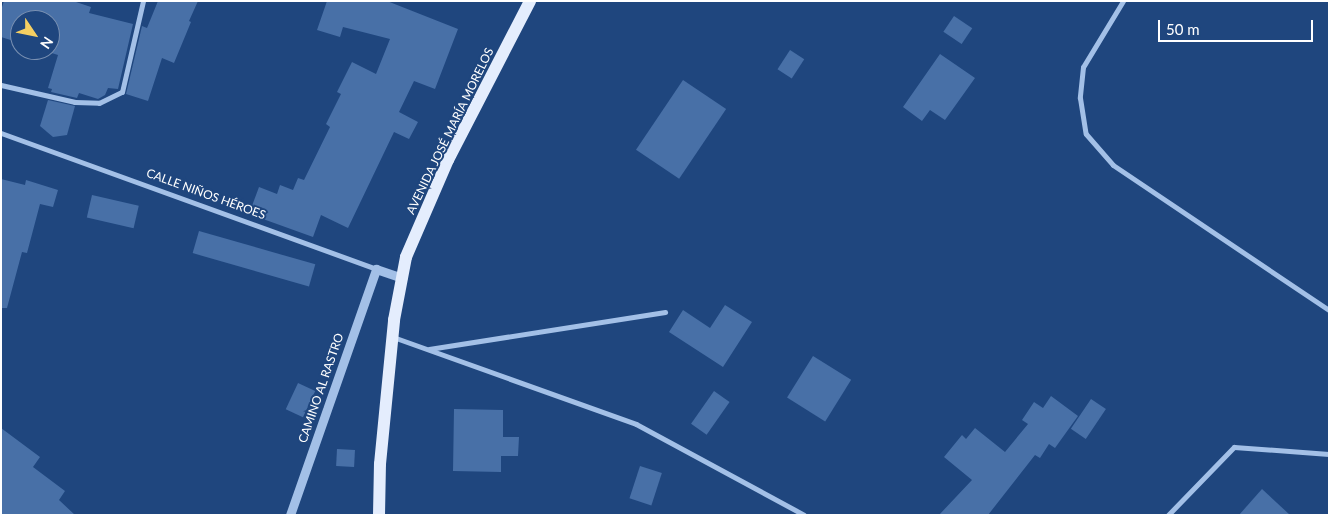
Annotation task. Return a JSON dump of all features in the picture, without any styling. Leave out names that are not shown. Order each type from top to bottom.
[{"type":"main road","name":"AVENIDA JOSÉ MARÍA MORELOS","points":[[379,515],[380,464],[392,337],[406,257],[428,203],[530,1]]},
{"type":"street","points":[[1,85],[75,102],[99,103],[122,92],[143,1]]},
{"type":"street","points":[[1123,1],[1082,67],[1080,98],[1086,134],[1113,166],[1329,310]]},
{"type":"street","name":"CALLE NIÑOS HÉROES","points":[[1,133],[402,278]]},
{"type":"street","name":"CAMINO AL RASTRO","points":[[290,515],[376,269]]},
{"type":"street","points":[[426,349],[665,312]]},
{"type":"street","points":[[392,337],[636,424],[804,515]]},
{"type":"street","points":[[1168,515],[1234,447],[1329,454]]},
{"type":"building","points":[[4,1],[73,1],[91,7],[89,13],[133,24],[118,89],[108,88],[105,95],[98,99],[79,93],[77,98],[51,92],[52,89],[48,88],[56,60],[60,60],[60,10],[10,10],[10,40],[1,37],[1,10]]},
{"type":"building","points":[[158,1],[198,1],[174,63],[162,58],[148,101],[126,94],[142,26],[147,28]]},
{"type":"building","points":[[327,1],[387,1],[458,29],[435,89],[414,81],[399,112],[418,122],[409,139],[394,132],[348,228],[321,215],[313,237],[249,214],[259,187],[277,194],[280,185],[293,190],[298,178],[304,180],[330,127],[326,124],[341,94],[337,92],[352,62],[376,74],[390,39],[343,27],[340,37],[317,30]]},
{"type":"building","points":[[954,16],[972,28],[962,44],[943,32]]},
{"type":"building","points":[[790,50],[804,59],[792,79],[777,69]]},
{"type":"building","points":[[940,54],[975,78],[945,120],[930,110],[922,121],[903,107]]},
{"type":"building","points":[[683,80],[726,109],[679,179],[636,150]]},
{"type":"building","points":[[48,100],[75,106],[67,135],[53,137],[40,126]]},
{"type":"building","points":[[1,179],[25,185],[26,180],[58,190],[53,207],[40,204],[27,253],[22,252],[7,308],[1,308]]},
{"type":"building","points":[[92,195],[139,206],[134,228],[87,217]]},
{"type":"building","points":[[199,231],[315,264],[309,286],[193,253]]},
{"type":"building","points":[[725,305],[752,322],[723,367],[669,332],[683,310],[710,328]]},
{"type":"building","points":[[813,356],[851,380],[825,421],[787,398]]},
{"type":"building","points":[[298,383],[315,391],[303,417],[286,409]]},
{"type":"building","points":[[714,391],[730,402],[707,435],[691,424]]},
{"type":"building","points":[[1051,396],[1078,416],[1055,448],[1049,444],[1040,458],[1035,455],[988,515],[939,515],[972,480],[944,457],[962,435],[966,439],[975,428],[1005,452],[1028,424],[1022,420],[1034,402],[1043,408]]},
{"type":"building","points":[[1091,399],[1106,409],[1086,439],[1071,429]]},
{"type":"building","points":[[454,409],[503,410],[503,437],[519,437],[518,456],[501,456],[501,472],[453,471]]},
{"type":"building","points":[[1,428],[40,457],[33,467],[65,491],[59,500],[75,515],[1,515]]},
{"type":"building","points":[[337,449],[355,450],[354,467],[336,466]]},
{"type":"building","points":[[640,466],[662,473],[651,505],[629,498]]},
{"type":"building","points":[[1262,489],[1290,515],[1239,515]]}]
